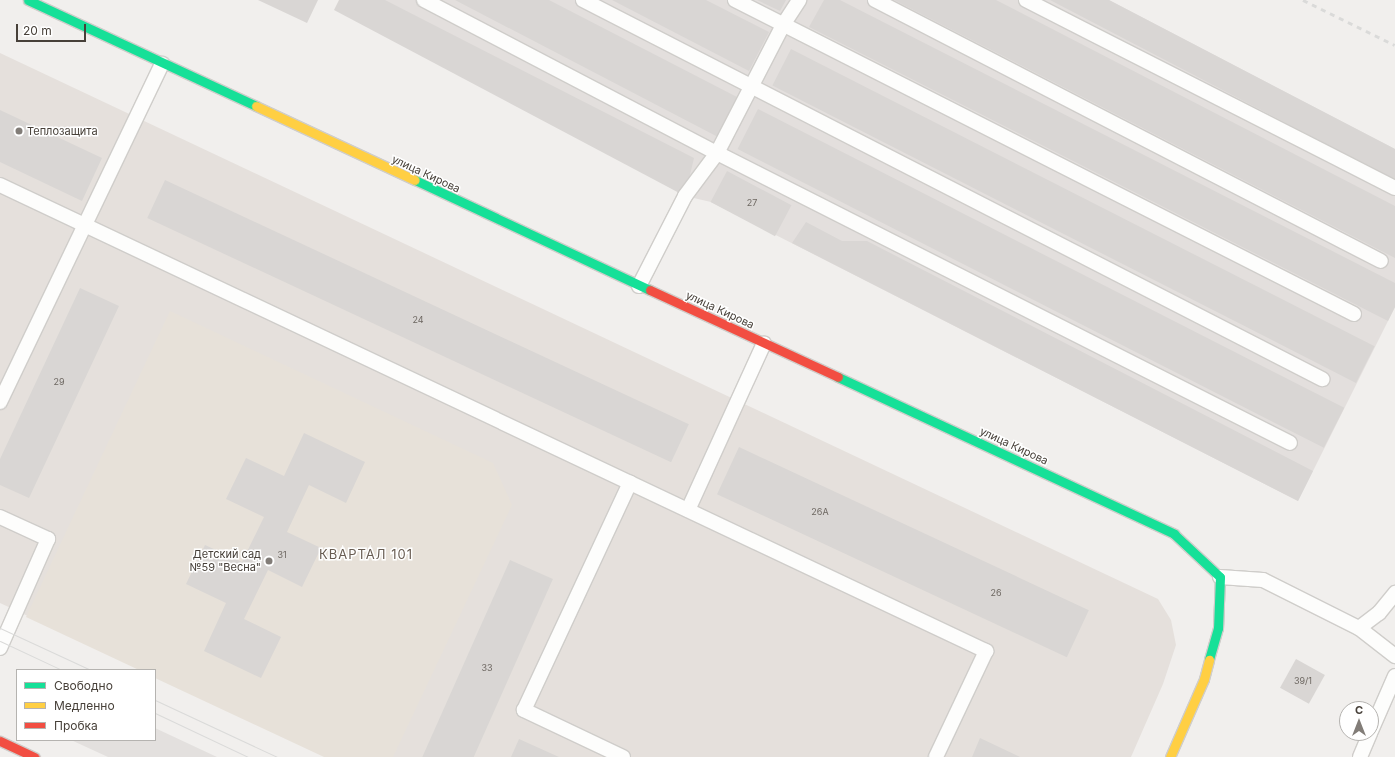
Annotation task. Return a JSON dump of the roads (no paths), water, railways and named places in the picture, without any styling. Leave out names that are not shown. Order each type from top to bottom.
[{"type":"street","name":"улица Кирова","points":[[28,0],[162,64],[1174,534],[1220,577]]},
{"type":"street","points":[[1170,757],[1204,679],[1218,628],[1220,577]]},
{"type":"street","points":[[0,741],[35,757]]},
{"type":"lane","points":[[424,0],[717,153],[1290,443]]},
{"type":"lane","points":[[583,0],[1322,379]]},
{"type":"lane","points":[[735,0],[1354,314]]},
{"type":"lane","points":[[639,286],[685,196],[717,153],[783,25],[799,0]]},
{"type":"lane","points":[[874,0],[1381,261]]},
{"type":"lane","points":[[1026,0],[1395,188]]},
{"type":"lane","points":[[0,402],[162,64]]},
{"type":"lane","points":[[0,185],[986,650],[936,757]]},
{"type":"lane","points":[[688,510],[764,343]]},
{"type":"lane","points":[[623,757],[524,710],[630,482]]},
{"type":"lane","points":[[0,517],[48,539],[0,648]]},
{"type":"lane","points":[[1220,577],[1263,580],[1359,628],[1395,656]]},
{"type":"lane","points":[[1359,628],[1379,613],[1395,593]]},
{"type":"lane","points":[[1379,713],[1395,676]]},
{"type":"lane","points":[[1360,757],[1367,741]]},
{"type":"tram line","points":[[0,628],[89,669]]},
{"type":"tram line","points":[[0,641],[60,669]]},
{"type":"tram line","points":[[156,700],[277,757]]},
{"type":"tram line","points":[[156,713],[248,757]]},
{"type":"railway","points":[[1303,0],[1395,45]]},
{"type":"place","name":"Теплозащита","points":[[19,131]]},
{"type":"place","name":"Детский сад №59 \"Весна\"","points":[[269,561]]},
{"type":"district","name":"КВАРТАЛ 101","points":[[366,554]]}]
